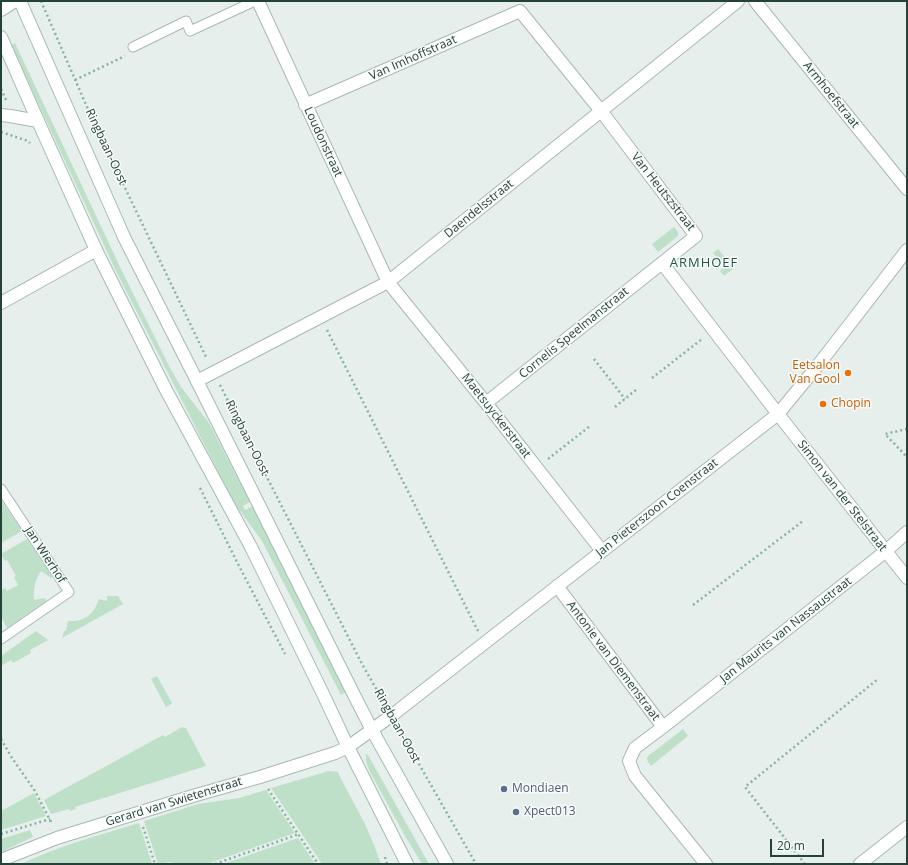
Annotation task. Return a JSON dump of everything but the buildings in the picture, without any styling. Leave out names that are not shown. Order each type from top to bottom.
[{"type":"street","points":[[1,10],[15,1]]},
{"type":"street","name":"Ringbaan-Oost","points":[[20,1],[124,237],[346,681],[447,864]]},
{"type":"street","name":"Loudonstraat","points":[[256,1],[388,282]]},
{"type":"street","name":"Daendelsstraat","points":[[197,381],[388,282],[738,1]]},
{"type":"street","name":"Armhoefstraat","points":[[755,1],[907,190]]},
{"type":"street","name":"Van Imhoffstraat","points":[[306,105],[521,6]]},
{"type":"street","name":"Van Heutszstraat","points":[[521,6],[696,236],[662,263]]},
{"type":"street","points":[[1,37],[96,250],[166,390],[251,548],[407,864]]},
{"type":"street","points":[[1,115],[38,121]]},
{"type":"street","points":[[1,303],[86,257],[96,250]]},
{"type":"street","name":"Jan Pieterszoon Coenstraat","points":[[372,730],[392,716],[778,414],[819,364],[907,250]]},
{"type":"street","points":[[662,263],[778,414]]},
{"type":"street","name":"Cornelis Speelmanstraat","points":[[486,403],[662,263]]},
{"type":"street","name":"Maetsuyckerstraat","points":[[388,282],[486,403],[602,551]]},
{"type":"street","name":"Simon van der Stelstraat","points":[[778,414],[907,578]]},
{"type":"street","name":"Jan Maurits van Nassaustraat","points":[[663,727],[886,551],[907,532]]},
{"type":"street","name":"Antonie van Diemenstraat","points":[[557,586],[663,727],[635,748],[629,761],[635,776],[706,864]]},
{"type":"street","name":"Ringbaan-Oost","points":[[348,747],[372,730]]},
{"type":"street","name":"Gerard van Swietenstraat","points":[[1,860],[57,838],[260,777],[335,753],[348,747]]},
{"type":"street","points":[[860,864],[907,827]]},
{"type":"lane","points":[[133,46],[186,21],[190,31],[256,1]]},
{"type":"lane","name":"Jan Wierhof","points":[[1,489],[69,592],[1,639]]},
{"type":"path","name":"Ringbaan-Oost","points":[[41,1],[96,128],[214,372],[362,664],[476,864]]},
{"type":"path","points":[[75,80],[136,52],[133,46]]},
{"type":"path","points":[[1,132],[9,134]]},
{"type":"path","points":[[321,317],[484,644]]},
{"type":"path","points":[[652,378],[714,330]]},
{"type":"path","points":[[594,359],[625,399]]},
{"type":"path","points":[[615,407],[637,390]]},
{"type":"path","points":[[537,468],[590,426]]},
{"type":"path","points":[[907,429],[885,434],[907,457]]},
{"type":"path","points":[[197,482],[285,655]]},
{"type":"path","points":[[693,605],[803,521]]},
{"type":"path","points":[[805,864],[745,786],[878,679]]},
{"type":"path","points":[[1,739],[35,791],[50,819],[57,838]]},
{"type":"path","points":[[260,777],[318,864]]},
{"type":"path","points":[[138,813],[155,864]]},
{"type":"path","points":[[1,834],[50,819]]},
{"type":"path","points":[[215,864],[299,834]]},
{"type":"path","points":[[383,852],[387,864]]},
{"type":"green space","points":[[15,43],[121,269],[170,368],[181,387],[209,423],[250,502],[243,506],[245,510],[252,506],[346,692],[341,695],[262,541],[237,507],[228,491],[116,271],[11,45]]},
{"type":"green space","points":[[674,227],[678,232],[678,236],[658,252],[652,244]]},
{"type":"green space","points":[[718,249],[734,268],[724,276],[720,271],[724,267],[713,253]]},
{"type":"green space","points":[[1,500],[22,531],[1,543]]},
{"type":"green space","points":[[27,539],[52,576],[51,578],[41,571],[35,585],[34,600],[45,598],[46,601],[7,628],[1,616],[1,590],[5,588],[7,591],[18,585],[14,577],[16,576],[7,560],[5,561],[1,554]]},
{"type":"green space","points":[[107,596],[118,596],[123,604],[62,638],[64,631],[66,631],[68,621],[84,619],[97,605],[99,599],[107,601]]},
{"type":"green space","points":[[36,631],[48,640],[30,650],[31,653],[13,663],[11,660],[1,666],[1,656]]},
{"type":"green space","points":[[157,676],[172,703],[166,707],[151,679]]},
{"type":"green space","points":[[182,727],[186,728],[206,766],[75,807],[76,809],[70,811],[69,809],[51,814],[44,800],[163,735],[165,737]]},
{"type":"green space","points":[[683,729],[688,736],[651,766],[647,760],[648,756]]},
{"type":"green space","points":[[366,754],[368,755],[429,864],[422,864],[405,836],[370,772],[366,761]]},
{"type":"green space","points":[[329,771],[338,772],[365,824],[381,864],[322,864],[271,788]]},
{"type":"green space","points":[[266,790],[295,833],[207,864],[180,864],[169,862],[158,864],[144,821],[198,804],[239,798]]},
{"type":"green space","points":[[34,793],[46,816],[1,830],[1,811]]},
{"type":"green space","points":[[139,823],[152,864],[21,864],[64,846]]},
{"type":"green space","points":[[30,830],[33,837],[1,852],[1,839]]},
{"type":"green space","points":[[298,838],[315,864],[223,864]]},
{"type":"place","name":"Eetsalon Van Gool","points":[[848,373]]},
{"type":"place","name":"Chopin","points":[[823,404]]},
{"type":"place","name":"Mondiaen","points":[[504,789]]},
{"type":"place","name":"Xpect013","points":[[516,812]]},
{"type":"district","name":"ARMHOEF","points":[[704,263]]}]
